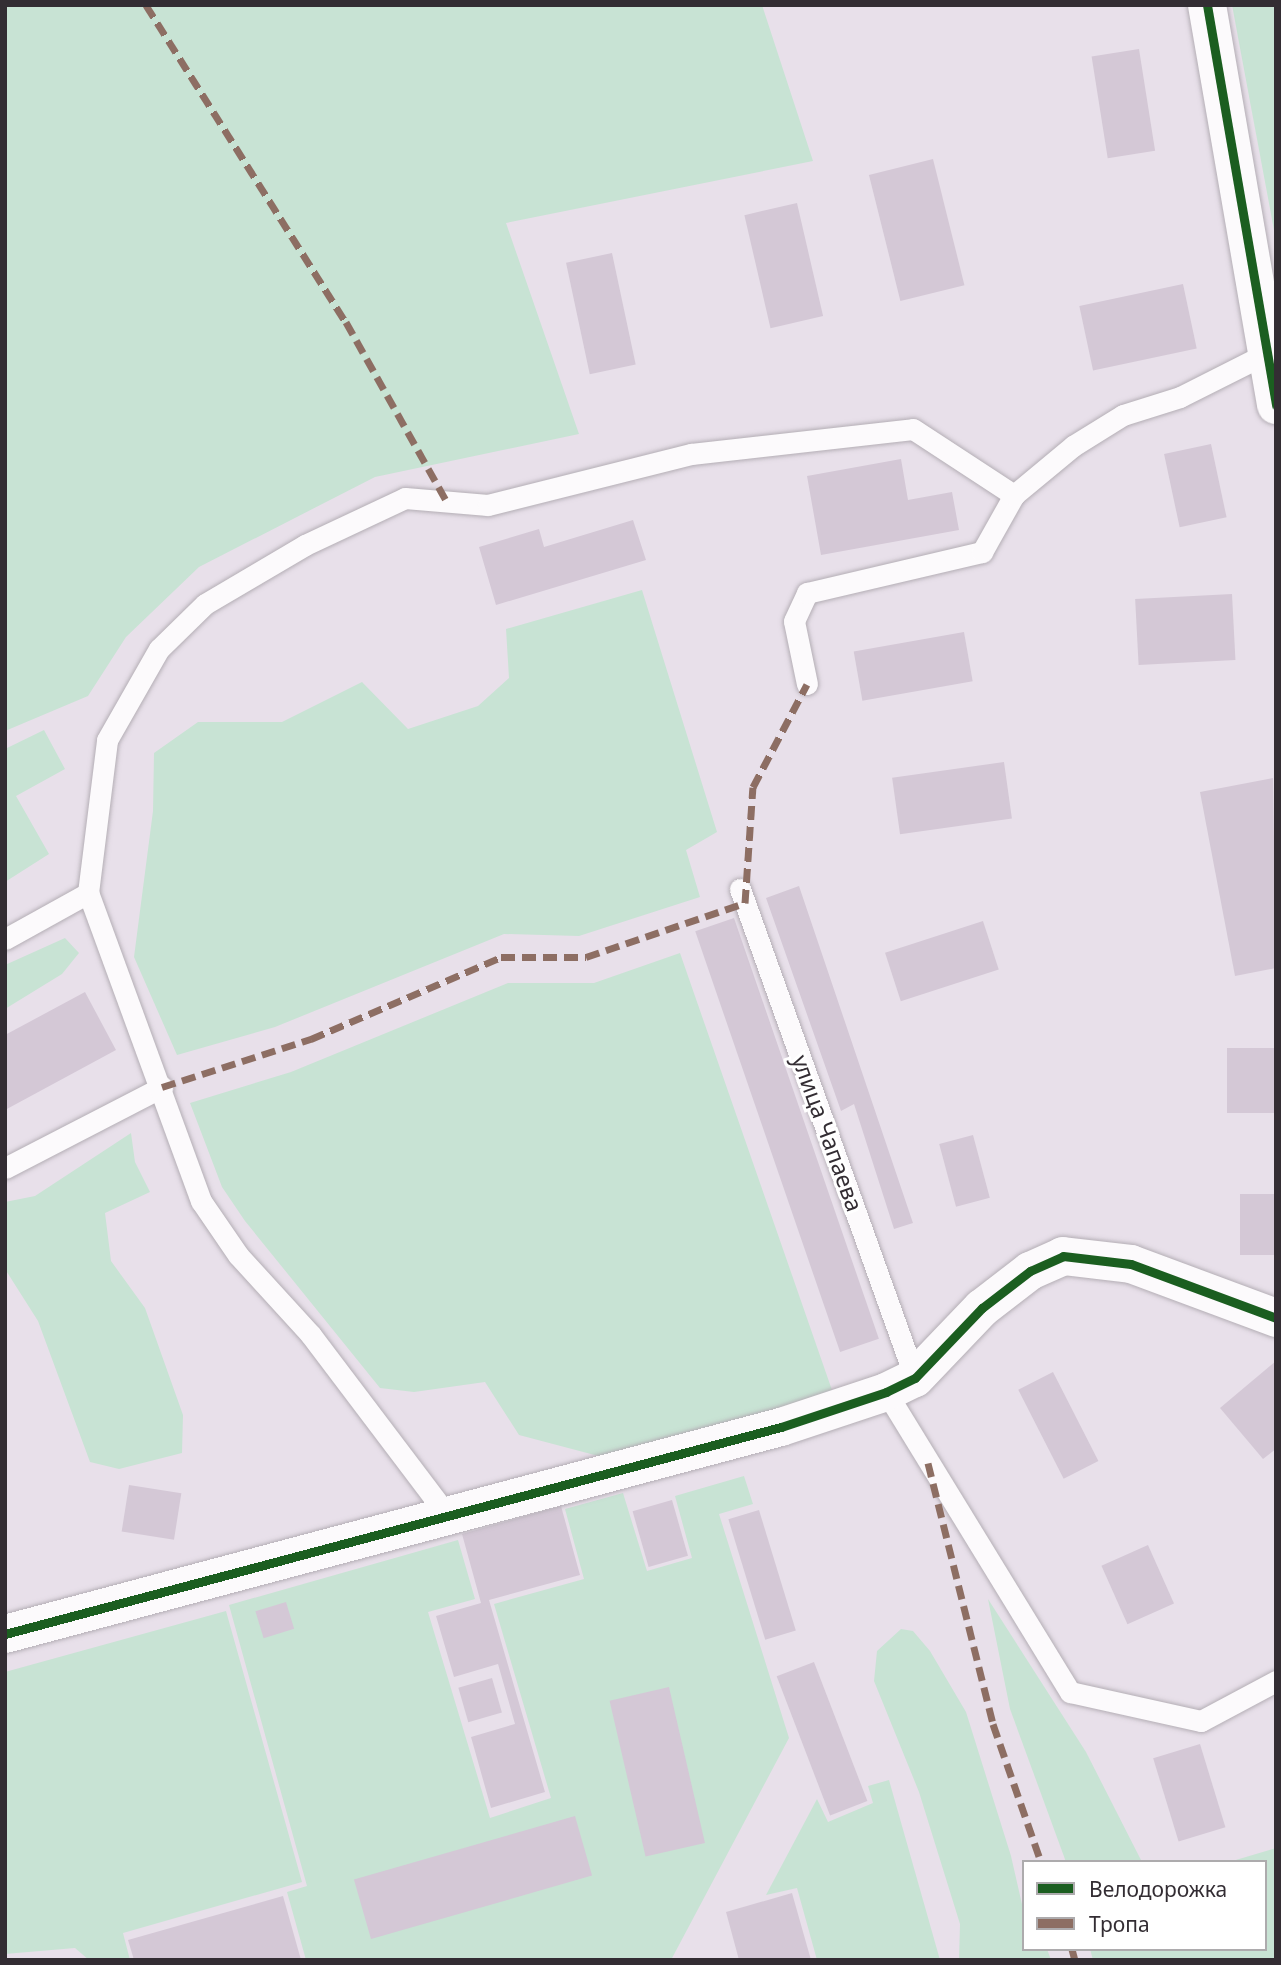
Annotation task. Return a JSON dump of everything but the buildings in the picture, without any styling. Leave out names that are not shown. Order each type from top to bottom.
[{"type":"street","points":[[1207,5],[1242,224],[1268,294],[1267,353],[1276,405]]},
{"type":"street","points":[[5,1634],[781,1427],[900,1385],[982,1308],[1030,1271],[1063,1256],[1131,1264],[1276,1318]]},
{"type":"lane","points":[[807,684],[794,621],[807,593],[982,552],[1014,495],[1073,446],[1123,415],[1180,397],[1267,353]]},
{"type":"lane","points":[[447,1515],[311,1335],[238,1255],[201,1201],[162,1087],[88,893],[107,740],[159,649],[205,604],[305,545],[405,498],[488,505],[691,454],[913,429],[1014,495]]},
{"type":"lane","name":"улица Чапаева","points":[[740,889],[900,1385],[1070,1692],[1201,1721],[1276,1681]]},
{"type":"lane","points":[[5,939],[88,893]]},
{"type":"lane","points":[[5,1168],[162,1087]]},
{"type":"green space","points":[[5,5],[762,5],[813,161],[506,223],[579,434],[375,477],[199,567],[126,637],[88,696],[5,731]]},
{"type":"green space","points":[[1232,5],[1276,5],[1276,241]]},
{"type":"green space","points":[[642,590],[717,832],[686,850],[700,897],[579,936],[504,934],[275,1027],[177,1055],[134,957],[153,811],[154,753],[198,722],[282,722],[362,682],[408,729],[478,706],[509,678],[506,629]]},
{"type":"green space","points":[[44,730],[65,769],[16,796],[49,854],[5,882],[5,749]]},
{"type":"green space","points":[[65,938],[79,953],[62,974],[5,1009],[5,965]]},
{"type":"green space","points":[[680,953],[833,1393],[606,1458],[519,1435],[485,1382],[414,1392],[380,1388],[245,1221],[222,1187],[190,1103],[291,1072],[508,983],[594,983]]},
{"type":"green space","points":[[131,1133],[135,1162],[150,1192],[105,1213],[111,1261],[145,1308],[183,1415],[182,1453],[119,1469],[90,1462],[38,1321],[5,1269],[5,1202],[35,1196]]},
{"type":"green space","points":[[744,1476],[753,1504],[719,1514],[789,1738],[671,1960],[306,1960],[287,1892],[307,1886],[229,1605],[458,1540],[475,1599],[428,1612],[490,1818],[551,1798],[494,1604],[584,1579],[565,1509],[623,1493],[647,1571],[692,1558],[675,1496]]},
{"type":"green space","points":[[988,1599],[1086,1752],[1141,1860],[1065,1860],[1010,1709]]},
{"type":"green space","points":[[226,1611],[302,1882],[123,1933],[130,1960],[89,1960],[75,1948],[5,1954],[5,1672]]},
{"type":"green space","points":[[901,1629],[913,1631],[930,1651],[966,1712],[1011,1856],[1022,1904],[1022,1951],[1048,1951],[1051,1960],[959,1960],[960,1924],[919,1792],[874,1681],[877,1651]]},
{"type":"green space","points":[[889,1780],[940,1960],[817,1960],[797,1888],[766,1895],[817,1799],[828,1822],[873,1803],[868,1786]]},
{"type":"green space","points":[[1276,1848],[1276,1960],[1093,1960],[1091,1951],[1267,1951],[1267,1860],[1236,1860]]},
{"type":"marked path","points":[[146,5],[346,322],[447,502]]},
{"type":"marked path","points":[[162,1087],[311,1039],[501,957],[586,957],[745,903],[753,787],[807,684]]},
{"type":"marked path","points":[[928,1463],[993,1724],[1040,1860]]},
{"type":"marked path","points":[[1073,1951],[1075,1960]]},
{"type":"cycle path","points":[[1207,5],[1276,405]]},
{"type":"cycle path","points":[[5,1634],[781,1427],[886,1392],[915,1378],[982,1308],[1030,1271],[1063,1256],[1131,1264],[1276,1318]]}]
